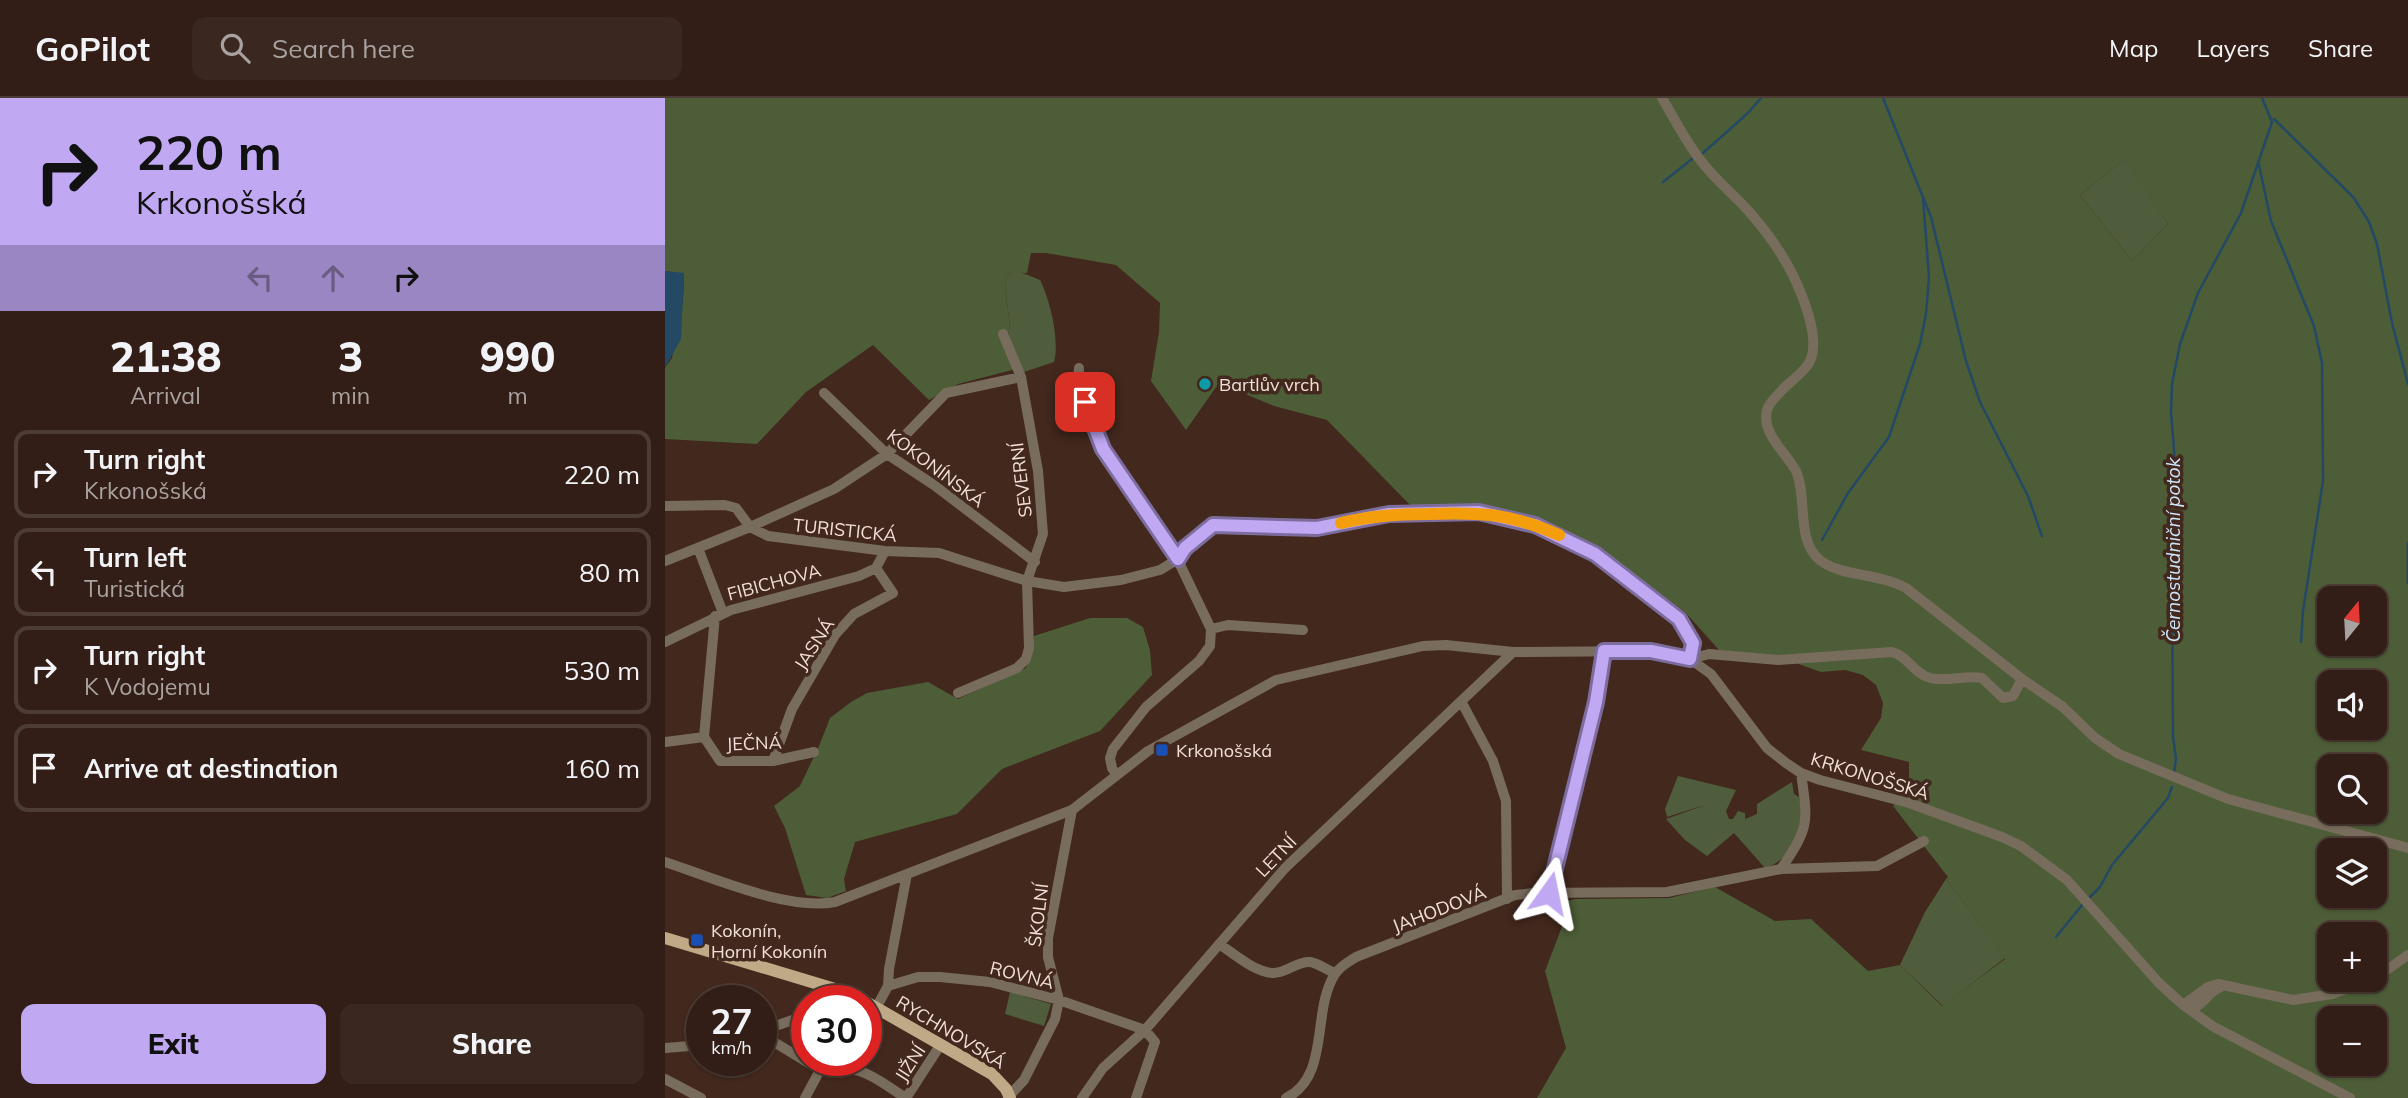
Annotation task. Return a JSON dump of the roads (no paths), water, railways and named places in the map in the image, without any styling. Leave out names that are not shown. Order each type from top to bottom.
[{"type":"main road","name":"RYCHNOVSKÁ","points":[[665,938],[810,985]]},
{"type":"main road","name":"RYCHNOVSKÁ","points":[[882,1012],[999,1080],[1010,1097]]},
{"type":"street","points":[[1663,98],[1703,163],[1751,213],[1774,242],[1803,297],[1811,328],[1811,357],[1806,367],[1772,400],[1767,416],[1772,436],[1796,471],[1807,538],[1816,556],[1830,566],[1891,580],[1906,588],[2022,679],[2063,707],[2105,745],[2140,764],[2228,799],[2408,848]]},
{"type":"street","name":"SEVERNÍ","points":[[1003,334],[1021,377],[1038,471],[1043,534],[1027,581]]},
{"type":"street","points":[[1079,368],[1078,383],[1103,449],[1178,559],[1211,629],[1210,646],[1199,662],[1146,707],[1113,749],[1112,768],[1116,774]]},
{"type":"street","points":[[665,561],[834,489],[887,454],[946,393],[1021,377]]},
{"type":"street","name":"KOKONÍNSKÁ","points":[[824,393],[887,454],[934,485],[1035,562]]},
{"type":"street","points":[[665,506],[725,505],[736,508],[750,527]]},
{"type":"street","name":"TURISTICKÁ","points":[[750,527],[768,536],[786,540],[953,556],[1027,581],[1064,587],[1121,580],[1160,570],[1178,559],[1185,548],[1213,525],[1317,528],[1389,514],[1479,512],[1535,525],[1595,554],[1679,619],[1693,643],[1690,659]]},
{"type":"street","points":[[698,548],[719,614],[704,737]]},
{"type":"street","points":[[876,568],[885,551]]},
{"type":"street","name":"FIBICHOVA","points":[[665,642],[719,614],[859,576],[876,568]]},
{"type":"street","name":"JASNÁ","points":[[773,761],[792,709],[835,635],[854,614],[893,593],[876,568]]},
{"type":"street","points":[[958,693],[1017,668],[1026,659],[1029,648],[1027,581]]},
{"type":"street","points":[[1211,629],[1228,625],[1303,630]]},
{"type":"street","name":"KRKONOŠSKÁ","points":[[665,862],[781,899],[809,904],[842,900],[1072,810],[1148,751],[1284,678],[1423,646],[1446,645],[1513,652],[1651,651],[1690,659],[1701,666],[1716,679],[1767,748],[1801,772],[1909,803],[2002,837],[2035,854],[2067,880],[2159,983],[2187,1007],[2214,1027],[2350,1098]]},
{"type":"street","points":[[1549,893],[1594,709],[1604,651]]},
{"type":"street","name":"LETNÍ","points":[[1081,1098],[1103,1068],[1145,1030],[1285,868],[1513,652]]},
{"type":"street","points":[[1690,659],[1709,654],[1778,660],[1892,652],[1904,656],[1921,673],[1932,679],[1982,678],[2003,698],[2013,696],[2022,679]]},
{"type":"street","points":[[1461,701],[1493,761],[1506,801],[1507,899]]},
{"type":"street","name":"JEČNÁ","points":[[665,741],[704,737],[720,761],[773,761],[814,752]]},
{"type":"street","points":[[1781,869],[1801,840],[1806,825],[1801,772]]},
{"type":"street","name":"ŠKOLNÍ","points":[[1059,1000],[1047,946],[1072,810]]},
{"type":"street","name":"JAHODOVÁ","points":[[1335,973],[1356,957],[1515,895],[1667,892],[1781,869],[1877,866],[1924,841]]},
{"type":"street","points":[[882,990],[888,986],[907,874]]},
{"type":"street","points":[[1219,944],[1255,968],[1271,973],[1288,971],[1306,962],[1313,962],[1335,973],[1323,1003],[1313,1065],[1301,1088],[1286,1098]]},
{"type":"street","points":[[2387,969],[2408,955]]},
{"type":"street","name":"ROVNÁ","points":[[888,986],[918,977],[966,978],[1059,1000],[1145,1030]]},
{"type":"street","points":[[2187,1007],[2208,987],[2218,984],[2293,1000],[2337,992]]},
{"type":"street","points":[[2187,1007],[2201,1005],[2211,992],[2226,985]]},
{"type":"street","points":[[1010,1097],[1024,1080],[1055,1020],[1059,1000]]},
{"type":"street","points":[[2205,1000],[2204,1008],[2214,1027]]},
{"type":"street","points":[[1136,1098],[1155,1042],[1145,1030]]},
{"type":"street","name":"JIŽNÍ","points":[[906,1098],[941,1044]]},
{"type":"street","points":[[665,1048],[686,1046]]},
{"type":"street","points":[[805,1098],[817,1076]]},
{"type":"street","points":[[871,1076],[906,1098]]},
{"type":"street","points":[[665,1079],[683,1094],[701,1098]]},
{"type":"water","points":[[665,271],[684,273],[681,339],[665,368]]},
{"type":"waterway","points":[[1703,153],[1761,98]]},
{"type":"waterway","points":[[1883,98],[1931,217],[1966,361],[1980,402],[2028,496],[2042,536]]},
{"type":"waterway","name":"Černostudniční potok","points":[[2172,570],[2177,528],[2172,384],[2180,344],[2198,293],[2241,213],[2272,122],[2262,98]]},
{"type":"waterway","points":[[2274,119],[2354,198],[2369,222],[2377,244],[2392,323],[2408,384]]},
{"type":"waterway","points":[[1663,182],[1692,159]]},
{"type":"waterway","points":[[2259,165],[2271,221],[2314,326],[2322,363],[2323,481],[2303,611],[2301,642]]},
{"type":"waterway","points":[[1822,540],[1848,493],[1889,437],[1920,344],[1929,277],[1923,198]]},
{"type":"waterway","points":[[2408,543],[2408,583]]},
{"type":"waterway","name":"Černostudniční potok","points":[[2172,584],[2173,737],[2176,759],[2174,772]]},
{"type":"waterway","name":"Černostudniční potok","points":[[2088,899],[2100,887],[2112,865],[2168,798],[2172,787]]},
{"type":"waterway","name":"Černostudniční potok","points":[[2056,937],[2083,904]]},
{"type":"place","name":"Bartlův vrch","points":[[1205,384]]},
{"type":"place","name":"Krkonošská","points":[[1162,750]]},
{"type":"place","name":"Kokonín, Horní Kokonín","points":[[697,940]]}]
